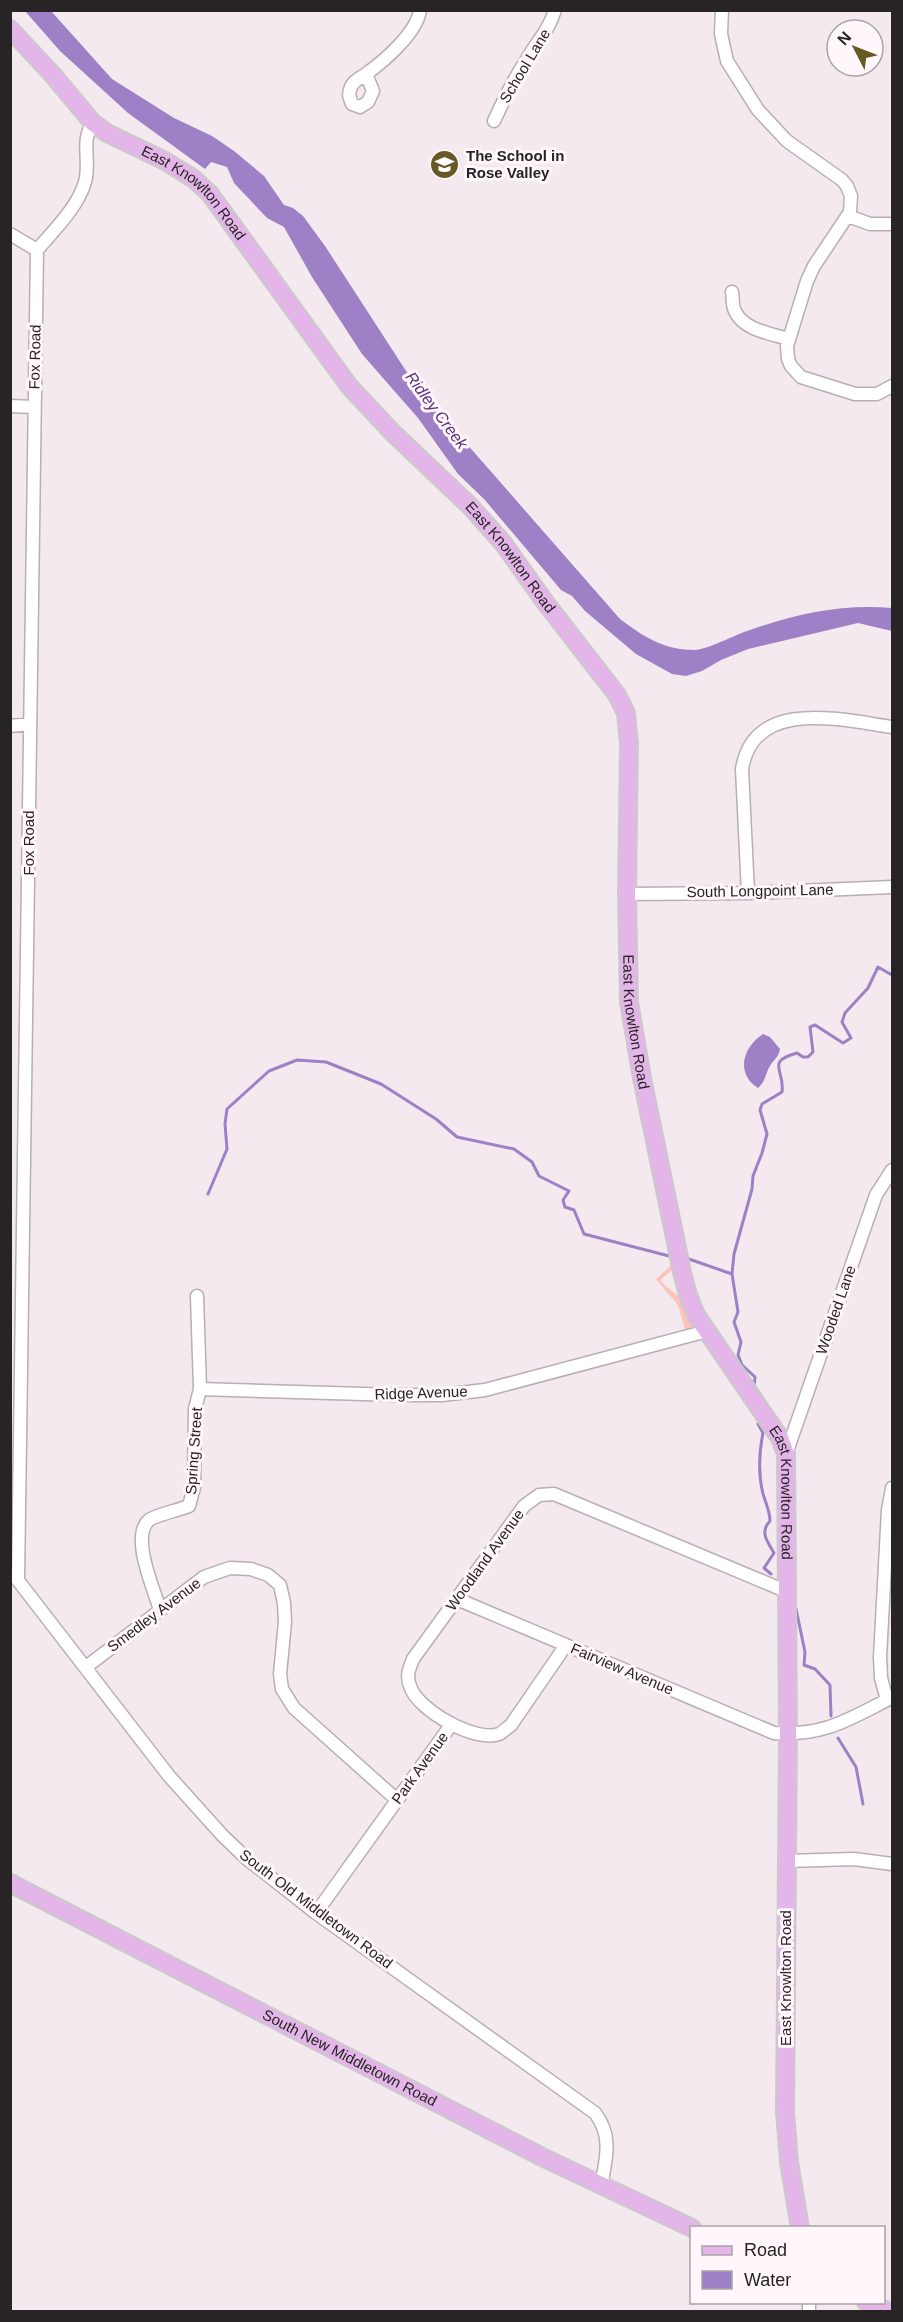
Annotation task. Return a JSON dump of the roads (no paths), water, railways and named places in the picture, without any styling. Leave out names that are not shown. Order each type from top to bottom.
[{"type":"main road","name":"East Knowlton Road","points":[[10,29],[93,123],[108,133],[165,160],[194,179],[210,195],[349,386],[392,432],[470,506],[503,543],[545,602],[617,695],[626,712],[629,744],[627,894],[629,1002],[642,1078],[688,1295],[707,1331],[780,1438],[786,1454],[788,1734],[785,2112],[789,2162],[800,2226]]},
{"type":"main road","name":"South New Middletown Road","points":[[10,1883],[601,2186],[690,2227]]},
{"type":"main road","points":[[871,2304],[890,2312]]},
{"type":"street","points":[[366,74],[414,29],[420,10]]},
{"type":"street","name":"School Lane","points":[[494,121],[510,86],[532,50],[550,27],[555,10]]},
{"type":"street","points":[[722,10],[722,44],[727,61],[739,82],[758,110],[777,131],[797,149],[839,177],[848,186],[852,205],[848,216],[811,273],[786,350],[791,366],[801,377],[860,394],[877,394],[892,387]]},
{"type":"street","points":[[10,234],[37,250],[73,205],[85,183],[88,169],[87,131],[93,123]]},
{"type":"street","points":[[848,216],[870,224],[892,224]]},
{"type":"street","name":"Fox Road","points":[[14,1575],[37,250]]},
{"type":"street","points":[[732,292],[734,310],[744,322],[752,327],[789,339]]},
{"type":"street","points":[[10,406],[34,407]]},
{"type":"street","points":[[748,893],[742,769],[744,753],[759,735],[779,722],[801,717],[834,718],[892,727]]},
{"type":"street","points":[[10,726],[30,724]]},
{"type":"street","name":"South Longpoint Lane","points":[[627,894],[748,893],[892,887]]},
{"type":"street","name":"Wooded Lane","points":[[786,1454],[876,1195],[892,1170]]},
{"type":"street","name":"Spring Street","points":[[160,1610],[141,1547],[143,1530],[150,1520],[189,1506],[194,1487],[195,1409],[200,1389],[197,1296]]},
{"type":"street","name":"Ridge Avenue","points":[[200,1389],[442,1395],[485,1390],[707,1331]]},
{"type":"street","points":[[890,1702],[881,1678],[880,1656],[888,1510],[892,1488]]},
{"type":"street","name":"Woodland Avenue","points":[[451,1725],[418,1700],[410,1688],[407,1673],[413,1659],[524,1506],[539,1496],[554,1494],[788,1592]]},
{"type":"street","name":"Smedley Avenue","points":[[86,1667],[204,1577],[230,1568],[251,1569],[268,1575],[280,1585],[284,1603],[285,1622],[280,1674],[282,1689],[294,1708],[397,1800]]},
{"type":"street","name":"South Old Middletown Road","points":[[14,1575],[170,1776],[222,1835],[246,1858],[316,1913],[596,2113],[605,2127],[608,2143],[601,2186]]},
{"type":"street","name":"Fairview Avenue","points":[[457,1599],[774,1733],[820,1731],[838,1726],[890,1702]]},
{"type":"street","name":"Park Avenue","points":[[316,1913],[451,1725],[480,1734],[499,1734],[511,1725],[566,1645]]},
{"type":"street","points":[[787,1861],[854,1859],[892,1864]]},
{"type":"water","name":"Ridley Creek","points":[[25,11],[51,11],[112,79],[174,118],[212,136],[264,176],[284,205],[293,208],[303,216],[408,374],[437,410],[620,619],[629,626],[664,645],[695,650],[801,615],[836,609],[873,607],[892,608],[892,631],[858,623],[748,649],[702,671],[686,676],[672,674],[636,654],[585,611],[572,596],[561,590],[484,499],[458,474],[418,418],[362,354],[312,277],[284,227],[267,218],[234,183],[227,167],[211,162],[205,169],[128,113],[60,51]]},
{"type":"water","points":[[763,1034],[770,1037],[780,1049],[763,1083],[758,1088],[746,1075],[744,1060],[756,1039]]},
{"type":"waterway","points":[[754,1388],[755,1377],[742,1365],[738,1355],[741,1342],[734,1322],[738,1312],[732,1274],[734,1254],[752,1189],[753,1176],[767,1134],[760,1110],[762,1104],[782,1092],[779,1063],[787,1056],[797,1053],[808,1057],[813,1052],[810,1027],[815,1025],[843,1043],[851,1038],[842,1022],[845,1013],[868,988],[878,967],[892,975]]},
{"type":"waterway","points":[[208,1194],[227,1149],[225,1124],[227,1109],[269,1071],[297,1060],[326,1062],[381,1084],[436,1119],[457,1137],[514,1149],[532,1162],[539,1176],[569,1191],[563,1200],[565,1207],[574,1210],[584,1234],[669,1256]]},
{"type":"waterway","points":[[686,1258],[732,1274]]},
{"type":"waterway","points":[[758,1424],[763,1433],[760,1479],[770,1518],[765,1533],[774,1553],[764,1568],[771,1574]]},
{"type":"waterway","points":[[795,1604],[805,1652],[804,1665],[815,1669],[830,1685],[831,1716]]},
{"type":"waterway","points":[[838,1738],[856,1767],[863,1804]]},
{"type":"place","name":"The School in Rose Valley","points":[[445,165]]}]
